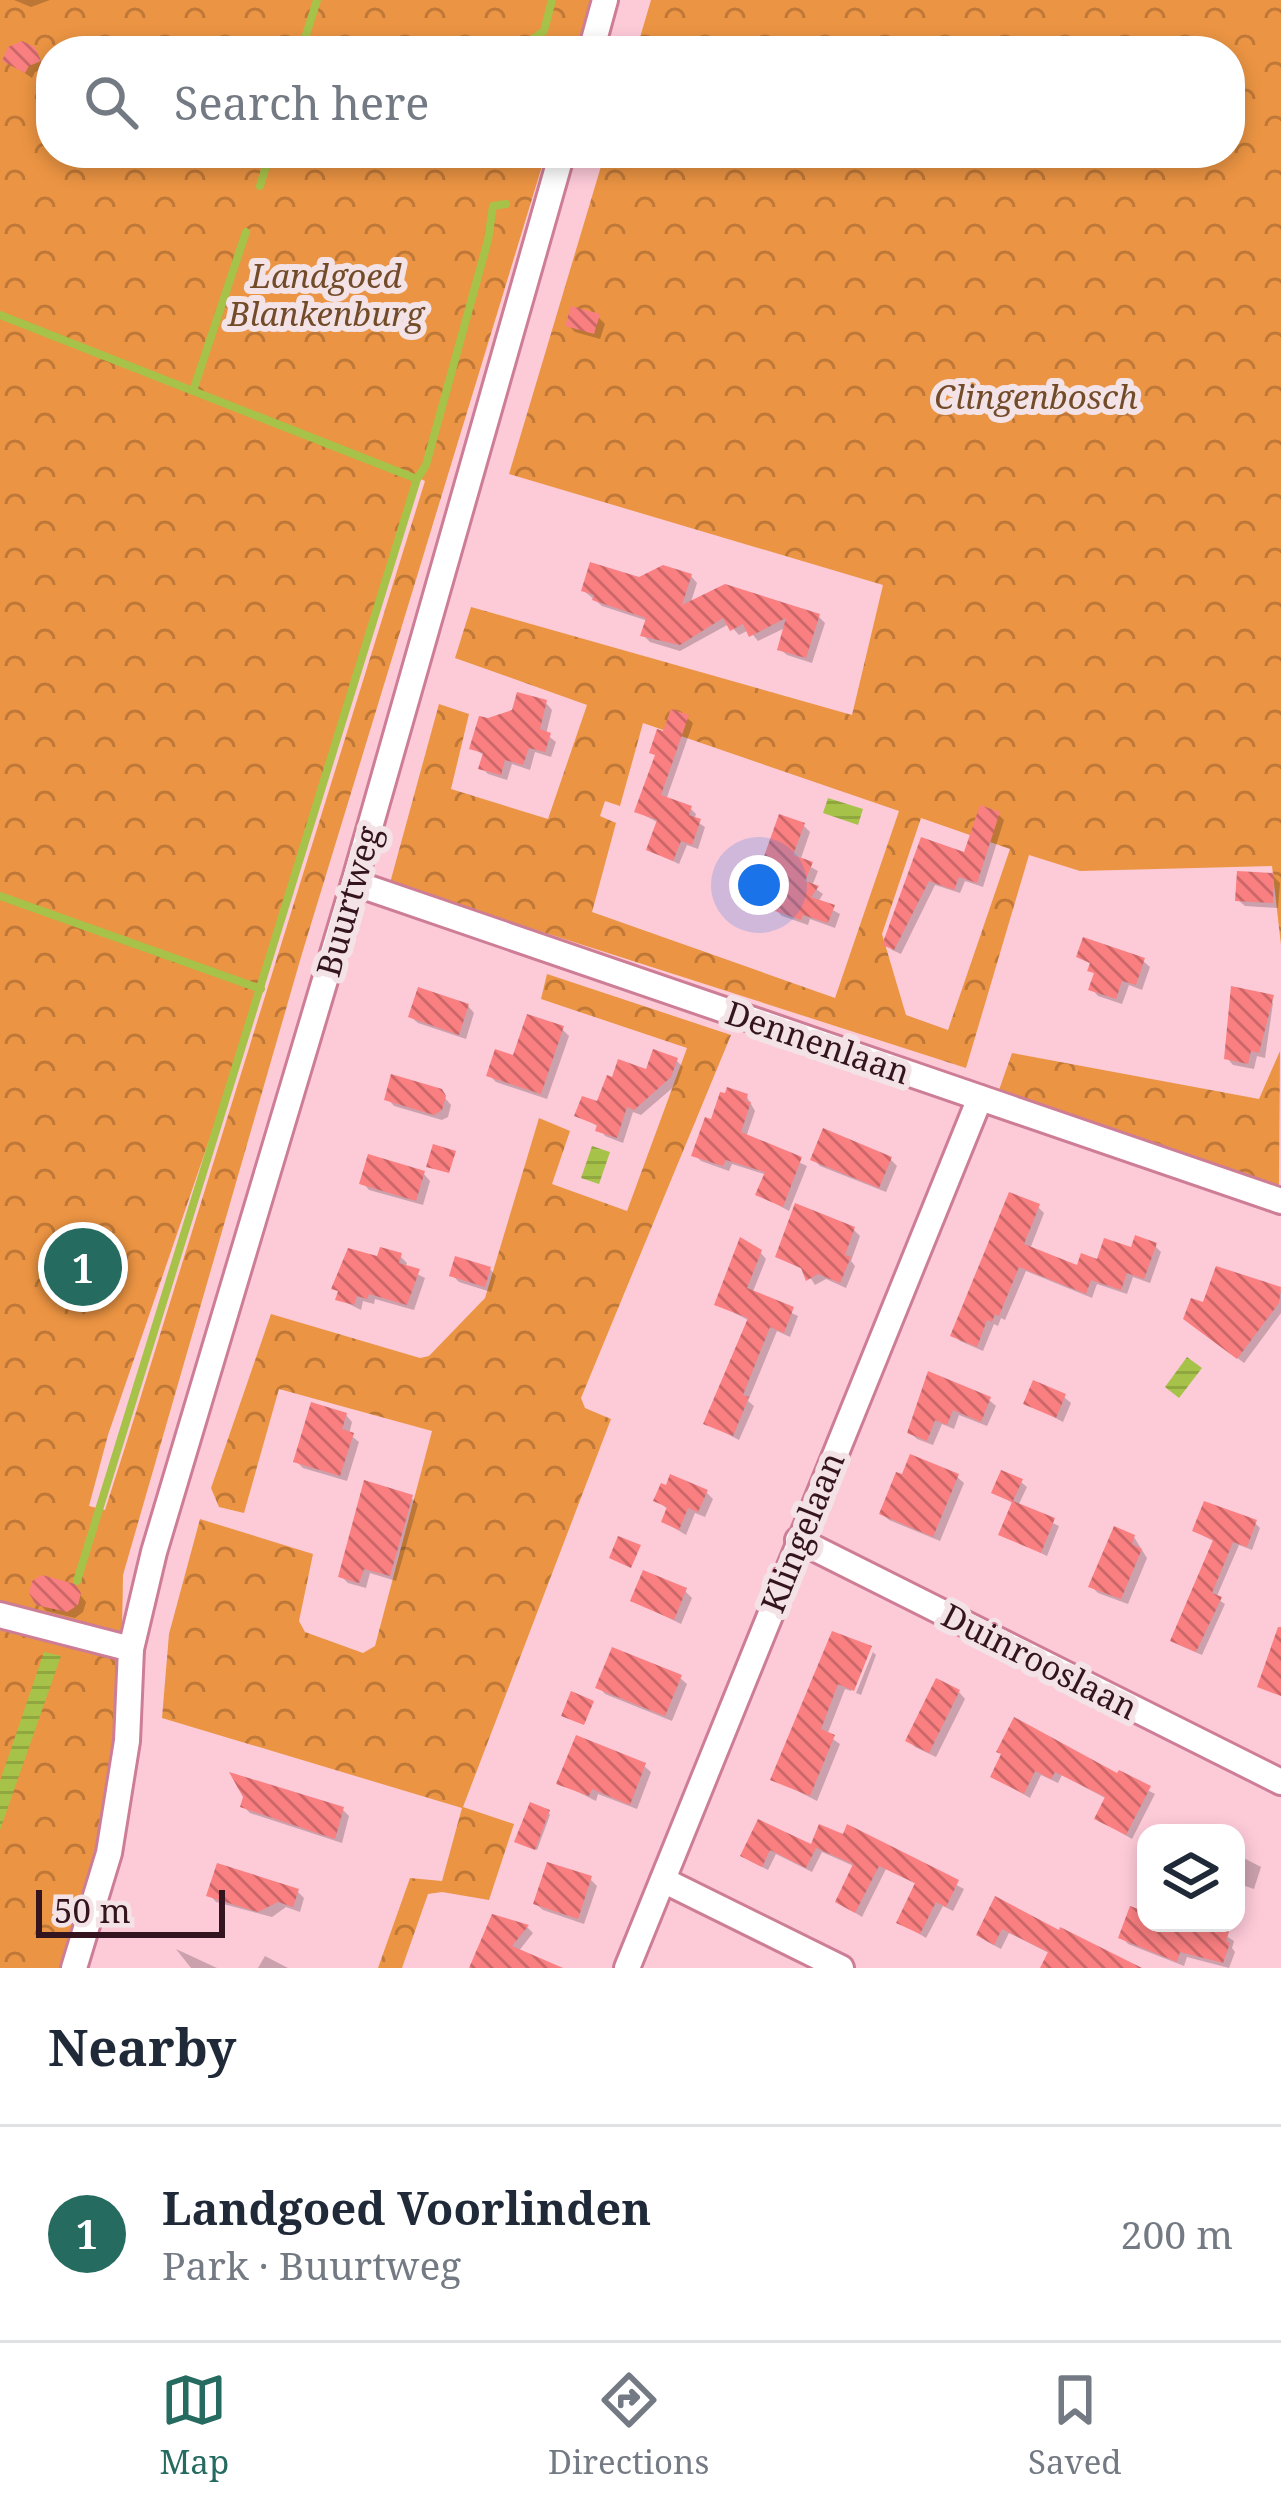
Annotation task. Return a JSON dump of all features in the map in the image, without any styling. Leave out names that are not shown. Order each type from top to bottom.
[{"type":"street","points":[[595,36],[605,0]]},
{"type":"street","name":"Buurtweg","points":[[74,1968],[109,1853],[127,1741],[131,1649],[154,1552],[354,883],[558,168]]},
{"type":"street","name":"Dennenlaan","points":[[354,883],[1281,1201]]},
{"type":"street","name":"Klingelaan","points":[[627,1968],[980,1098]]},
{"type":"street","name":"Duinrooslaan","points":[[798,1540],[1281,1782]]},
{"type":"street","points":[[0,1615],[131,1649]]},
{"type":"street","points":[[663,1880],[841,1968]]},
{"type":"green space","name":"Landgoed Blankenburg","points":[[0,0],[590,0],[580,36],[36,36],[36,168],[541,168],[301,957],[123,1575],[113,1779],[99,1851],[65,1968],[0,1968]],"holes":[[[419,478],[425,481],[105,1510],[89,1506],[108,1435],[261,989]]]},
{"type":"green space","name":"Clingenbosch","points":[[651,0],[1281,0],[1281,945],[1272,866],[1080,871],[1029,855],[966,1068],[390,883],[439,704],[469,714],[451,789],[548,819],[587,705],[455,658],[471,607],[852,715],[883,585],[509,474],[601,168],[1245,168],[1245,36],[640,36]],"holes":[[[643,723],[899,811],[835,998],[592,912],[616,823],[600,816],[605,801],[620,806]],[[921,818],[1010,849],[948,1030],[906,1015],[882,934]]]},
{"type":"green space","points":[[547,974],[731,1035],[581,1398],[585,1408],[611,1419],[463,1807],[514,1824],[489,1900],[428,1894],[402,1968],[378,1968],[410,1878],[442,1881],[462,1808],[162,1718],[169,1634],[200,1519],[313,1554],[299,1621],[305,1632],[363,1653],[375,1646],[432,1431],[279,1389],[244,1513],[219,1507],[211,1488],[271,1314],[420,1358],[429,1356],[485,1298],[539,1118],[570,1131],[552,1184],[627,1211],[687,1048],[541,999]]},
{"type":"green space","points":[[1280,1051],[1279,1185],[999,1090],[1012,1053],[1259,1099]]},
{"type":"shaded area","points":[[828,798],[863,809],[858,825],[823,813]]},
{"type":"shaded area","points":[[592,1146],[610,1152],[599,1184],[581,1178]]},
{"type":"shaded area","points":[[1187,1357],[1202,1368],[1179,1398],[1165,1387]]},
{"type":"shaded area","points":[[44,1652],[61,1656],[0,1830],[0,1781]]},
{"type":"building","points":[[22,41],[35,47],[36,63],[25,73],[2,61],[8,47]]},
{"type":"building","points":[[571,306],[600,314],[594,334],[565,326]]},
{"type":"building","points":[[590,562],[639,577],[663,565],[692,574],[682,605],[725,584],[820,614],[806,658],[777,650],[786,618],[749,637],[743,624],[730,631],[723,618],[680,645],[640,636],[646,618],[592,600],[594,595],[581,591]]},
{"type":"building","points":[[517,692],[547,700],[540,729],[551,733],[545,752],[529,748],[523,765],[505,760],[501,775],[478,769],[483,753],[469,749],[479,716],[512,710]]},
{"type":"building","points":[[671,709],[689,715],[661,795],[692,806],[689,815],[701,819],[692,845],[681,841],[673,861],[646,850],[657,820],[634,812],[655,755],[649,753],[657,729],[663,731]]},
{"type":"building","points":[[980,805],[1000,812],[977,883],[959,877],[954,890],[929,881],[894,950],[882,945],[921,837],[964,852]]},
{"type":"building","points":[[779,814],[805,823],[793,855],[813,862],[805,881],[819,886],[811,897],[835,905],[828,923],[772,910],[785,870],[762,862]]},
{"type":"building","points":[[1237,871],[1274,873],[1273,903],[1235,901]]},
{"type":"building","points":[[1083,937],[1145,958],[1136,985],[1122,981],[1116,999],[1088,990],[1094,973],[1087,971],[1090,963],[1076,957]]},
{"type":"building","points":[[1231,986],[1274,995],[1259,1053],[1251,1051],[1248,1064],[1224,1059]]},
{"type":"building","points":[[418,987],[469,1004],[459,1035],[408,1017]]},
{"type":"building","points":[[527,1014],[564,1026],[541,1094],[486,1076],[495,1049],[513,1055]]},
{"type":"building","points":[[653,1049],[678,1058],[671,1077],[634,1110],[627,1107],[617,1138],[595,1131],[597,1125],[574,1116],[582,1096],[597,1101],[618,1059],[646,1069]]},
{"type":"building","points":[[391,1074],[442,1089],[446,1096],[442,1110],[434,1115],[384,1100]]},
{"type":"building","points":[[727,1087],[748,1094],[746,1101],[751,1102],[741,1132],[802,1157],[783,1207],[755,1195],[765,1172],[691,1156],[705,1117],[711,1119],[720,1092],[725,1093]]},
{"type":"building","points":[[823,1128],[892,1157],[879,1188],[810,1160]]},
{"type":"building","points":[[433,1144],[456,1151],[449,1173],[426,1167]]},
{"type":"building","points":[[368,1154],[425,1171],[416,1201],[359,1184]]},
{"type":"building","points":[[1009,1192],[1040,1204],[1024,1244],[1077,1265],[1081,1253],[1097,1259],[1104,1238],[1131,1247],[1135,1235],[1157,1243],[1144,1279],[1127,1273],[1121,1290],[1091,1280],[1086,1294],[1019,1267],[999,1316],[987,1320],[977,1347],[950,1336]]},
{"type":"building","points":[[795,1203],[855,1227],[845,1255],[851,1257],[840,1283],[818,1274],[806,1281],[801,1268],[775,1257]]},
{"type":"building","points":[[740,1237],[762,1250],[747,1288],[794,1307],[784,1333],[770,1327],[743,1395],[749,1397],[733,1436],[703,1424],[748,1318],[714,1305]]},
{"type":"building","points":[[380,1247],[402,1253],[399,1263],[420,1269],[407,1305],[369,1294],[367,1299],[357,1296],[354,1305],[335,1300],[338,1291],[331,1289],[348,1248],[377,1256]]},
{"type":"building","points":[[455,1256],[491,1267],[485,1287],[449,1276]]},
{"type":"building","points":[[1216,1266],[1281,1287],[1279,1303],[1237,1359],[1183,1319],[1191,1298],[1203,1302]]},
{"type":"building","points":[[928,1371],[991,1397],[981,1422],[953,1410],[947,1425],[935,1420],[927,1441],[907,1433]]},
{"type":"building","points":[[1033,1380],[1066,1394],[1056,1418],[1023,1404]]},
{"type":"building","points":[[311,1402],[347,1413],[342,1429],[354,1433],[340,1476],[293,1462]]},
{"type":"building","points":[[910,1454],[959,1474],[933,1537],[879,1514],[896,1472],[902,1474]]},
{"type":"building","points":[[1001,1470],[1023,1479],[1013,1501],[1055,1518],[1041,1553],[998,1535],[1012,1502],[991,1493]]},
{"type":"building","points":[[670,1474],[708,1490],[698,1512],[688,1508],[679,1530],[661,1522],[667,1507],[653,1501]]},
{"type":"building","points":[[364,1480],[413,1495],[390,1576],[364,1569],[359,1583],[338,1577]]},
{"type":"building","points":[[1204,1501],[1257,1520],[1247,1547],[1233,1542],[1212,1593],[1222,1597],[1196,1652],[1170,1641],[1213,1540],[1192,1531]]},
{"type":"building","points":[[1114,1526],[1135,1535],[1132,1544],[1142,1549],[1121,1599],[1088,1587]]},
{"type":"building","points":[[618,1536],[641,1545],[631,1568],[609,1558]]},
{"type":"building","points":[[643,1570],[687,1588],[674,1620],[630,1601]]},
{"type":"building","points":[[42,1575],[75,1584],[81,1593],[78,1605],[67,1612],[36,1605],[29,1593],[32,1581]]},
{"type":"building","points":[[1281,1627],[1281,1696],[1257,1687]]},
{"type":"building","points":[[832,1631],[872,1646],[854,1691],[838,1684],[821,1729],[835,1735],[810,1796],[770,1780]]},
{"type":"building","points":[[612,1647],[682,1675],[665,1716],[595,1688]]},
{"type":"building","points":[[936,1678],[960,1690],[929,1753],[905,1741]]},
{"type":"building","points":[[571,1691],[594,1701],[584,1725],[561,1716]]},
{"type":"building","points":[[1014,1717],[1117,1773],[1151,1786],[1126,1835],[1094,1819],[1105,1797],[1055,1772],[1051,1779],[1035,1771],[1024,1794],[990,1777],[1001,1754],[996,1752]]},
{"type":"building","points":[[576,1735],[646,1763],[630,1805],[592,1789],[589,1796],[556,1784]]},
{"type":"building","points":[[229,1772],[344,1807],[335,1839],[240,1807],[243,1797]]},
{"type":"building","points":[[530,1802],[550,1810],[535,1850],[514,1842]]},
{"type":"building","points":[[758,1819],[811,1844],[819,1824],[843,1834],[847,1824],[959,1880],[946,1907],[936,1902],[920,1934],[896,1923],[915,1883],[879,1866],[855,1913],[835,1902],[853,1864],[816,1848],[806,1868],[770,1850],[762,1867],[740,1856]]},
{"type":"building","points":[[547,1862],[592,1876],[578,1919],[533,1904]]},
{"type":"building","points":[[217,1863],[299,1889],[293,1907],[278,1902],[258,1912],[206,1896]]},
{"type":"building","points":[[995,1896],[1142,1968],[1040,1968],[1048,1952],[1002,1929],[994,1945],[976,1935]]},
{"type":"building","points":[[1130,1906],[1137,1909],[1137,1932],[1229,1932],[1226,1941],[1230,1943],[1223,1963],[1180,1952],[1177,1962],[1118,1938]]},
{"type":"building","points":[[492,1914],[529,1925],[512,1946],[563,1968],[469,1968]]},
{"type":"waterway","points":[[306,36],[317,0]]},
{"type":"waterway","points":[[537,36],[544,31],[552,0]]},
{"type":"waterway","points":[[260,186],[265,168]]},
{"type":"waterway","points":[[77,1581],[417,479],[426,465],[488,240],[493,206],[506,204]]},
{"type":"waterway","points":[[193,391],[246,232]]},
{"type":"waterway","points":[[0,315],[417,479]]},
{"type":"waterway","points":[[0,896],[261,989]]},
{"type":"place","name":"Landgoed Voorlinden","points":[[83,1267]]}]
